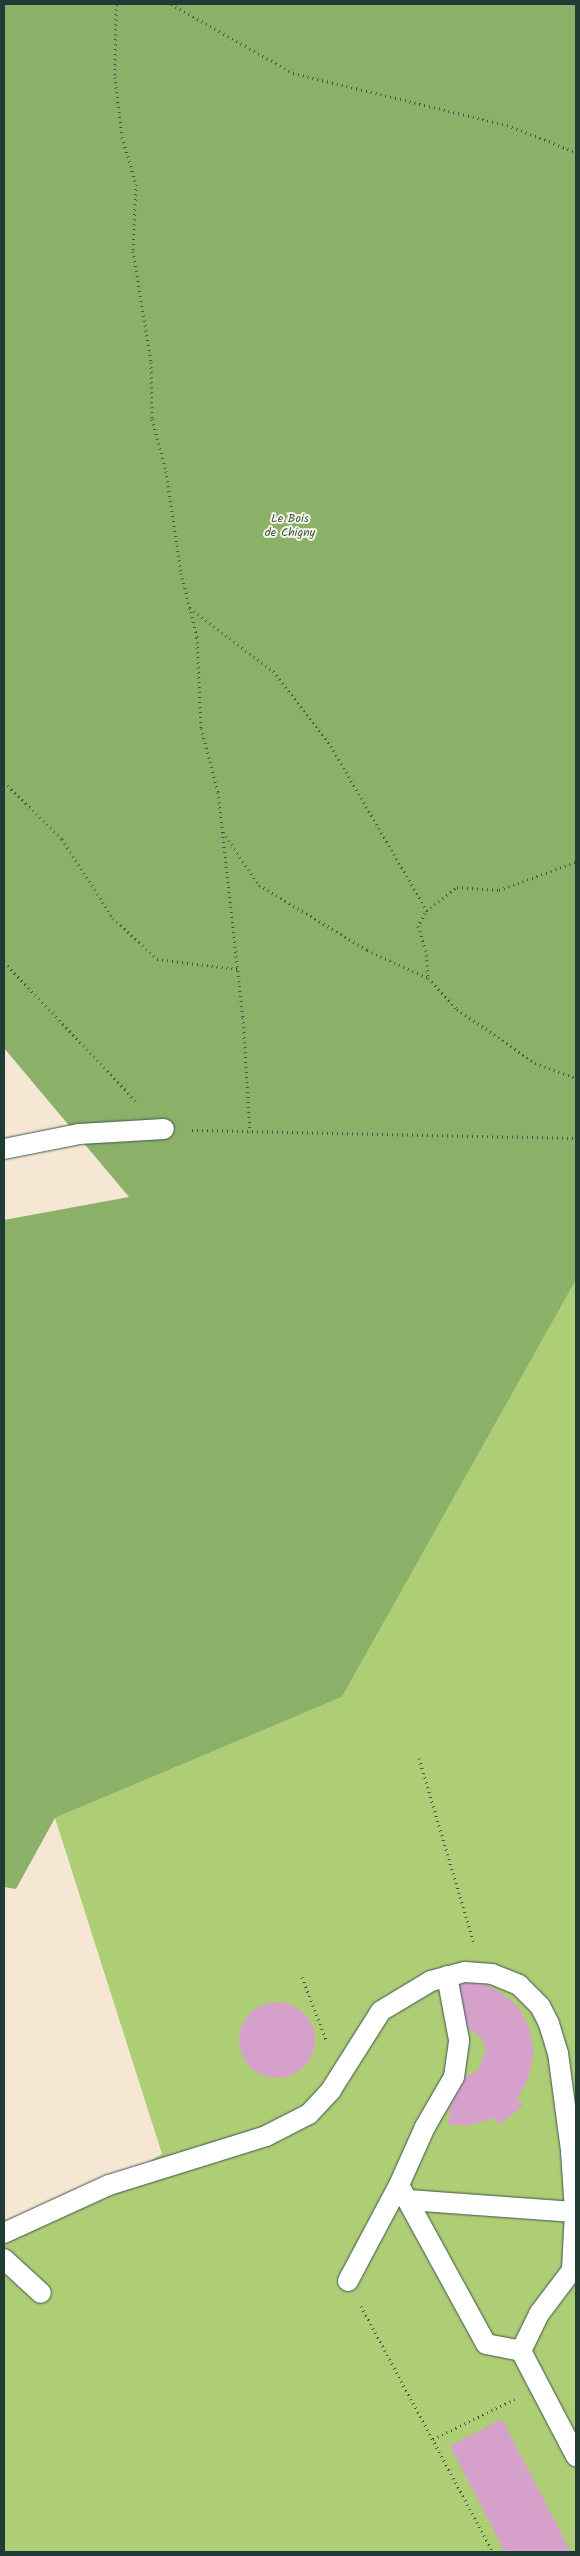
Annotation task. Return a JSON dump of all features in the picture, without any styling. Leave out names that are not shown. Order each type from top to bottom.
[{"type":"lane","points":[[4,1149],[79,1134],[164,1129]]},
{"type":"lane","points":[[4,2233],[109,2185],[266,2136],[309,2114],[331,2090],[381,2011],[431,1981],[465,1972],[482,1973],[519,1985],[540,2006],[549,2024],[558,2052],[575,2212],[574,2268],[539,2314],[521,2351]]},
{"type":"lane","points":[[348,2281],[404,2193],[425,2127],[454,2077],[459,2040],[447,1976]]},
{"type":"lane","points":[[404,2193],[575,2212]]},
{"type":"lane","points":[[404,2193],[486,2344],[521,2351]]},
{"type":"lane","points":[[4,2259],[41,2293]]},
{"type":"lane","points":[[521,2351],[576,2456]]},
{"type":"path","points":[[116,4],[115,77],[122,137],[136,184],[133,251],[151,362],[152,420],[166,471],[181,573],[197,638],[201,728],[218,792],[237,969],[250,1132]]},
{"type":"path","points":[[171,4],[293,73],[507,126],[576,152]]},
{"type":"path","points":[[189,608],[274,671],[331,746],[425,912]]},
{"type":"path","points":[[4,782],[62,840],[113,918],[157,959],[237,969]]},
{"type":"path","points":[[222,831],[259,885],[367,950],[428,978],[458,1008],[535,1063],[576,1078]]},
{"type":"path","points":[[428,978],[426,950],[418,926],[425,912],[457,887],[499,890],[576,862]]},
{"type":"path","points":[[4,962],[164,1129],[576,1138]]},
{"type":"path","points":[[419,1758],[482,1973]]},
{"type":"path","points":[[302,1977],[329,2047],[357,2048]]},
{"type":"path","points":[[348,2281],[493,2552]]},
{"type":"path","points":[[432,2439],[540,2387]]},
{"type":"green space","name":"Le Bois de Chigny","points":[[4,4],[576,4],[576,1280],[342,1697],[55,1818],[16,1889],[4,1887],[4,1220],[129,1197],[4,1048]]},
{"type":"green space","points":[[576,1280],[576,2552],[4,2552],[4,2233],[109,2185],[162,2154],[55,1818],[342,1697]]},
{"type":"building","points":[[451,1980],[476,1982],[497,1990],[518,2006],[529,2027],[534,2053],[528,2079],[517,2099],[523,2106],[499,2125],[494,2118],[470,2125],[448,2125],[454,2077],[467,2076],[478,2070],[486,2049],[482,2039],[471,2030],[461,2028]]},
{"type":"building","points":[[277,2002],[291,2005],[304,2013],[312,2026],[315,2040],[312,2054],[304,2067],[291,2075],[277,2078],[263,2075],[250,2067],[242,2054],[239,2040],[242,2026],[250,2013],[263,2005]]},
{"type":"building","points":[[502,2419],[571,2552],[505,2552],[450,2446]]}]
